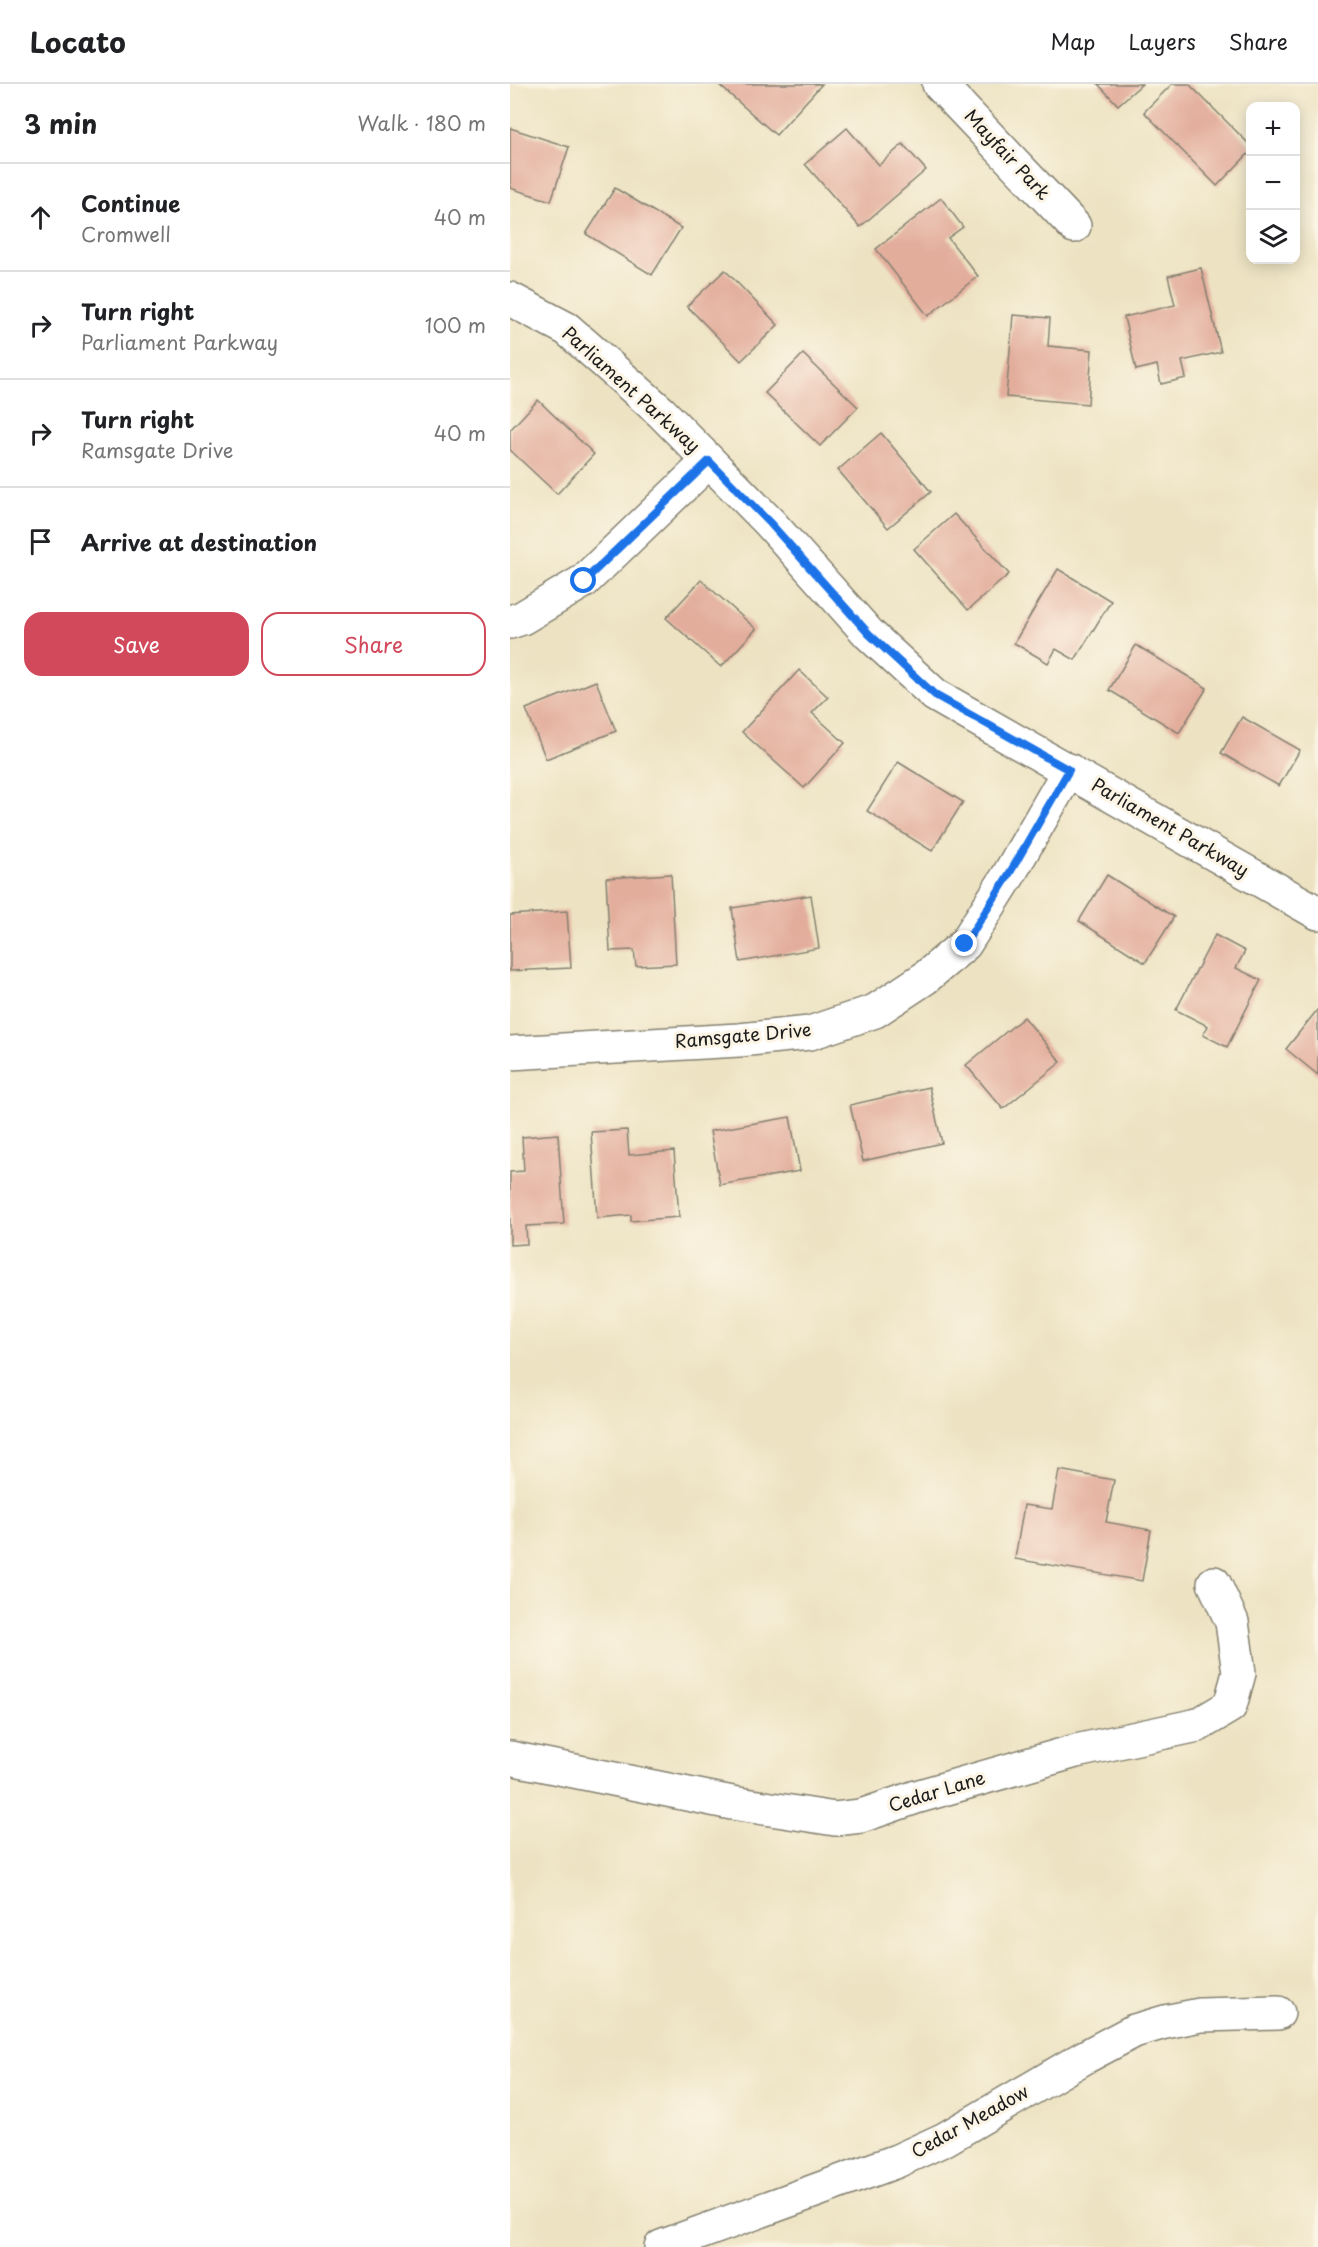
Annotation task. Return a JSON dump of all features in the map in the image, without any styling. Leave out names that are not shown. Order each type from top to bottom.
[{"type":"street","name":"Mayfair Park","points":[[939,84],[1074,226]]},
{"type":"street","name":"Parliament Parkway","points":[[510,299],[567,329],[661,412],[770,523],[869,634],[935,695],[1318,913]]},
{"type":"street","points":[[510,622],[522,618],[584,581],[709,461]]},
{"type":"street","name":"Ramsgate Drive","points":[[510,1053],[739,1040],[810,1033],[875,1011],[925,978],[965,944],[1008,876],[1069,770]]},
{"type":"street","name":"Cedar Lane","points":[[510,1758],[732,1803],[835,1819],[861,1816],[916,1797],[1076,1751],[1198,1725],[1230,1706],[1239,1673],[1232,1622],[1214,1583]]},
{"type":"street","name":"Cedar Meadow","points":[[661,2247],[709,2239],[907,2157],[945,2139],[1134,2031],[1200,2015],[1278,2013]]},
{"type":"building","points":[[718,84],[822,84],[776,135]]},
{"type":"building","points":[[1098,84],[1142,84],[1118,105]]},
{"type":"building","points":[[1172,84],[1189,84],[1246,141],[1246,156],[1217,186],[1144,112]]},
{"type":"building","points":[[510,128],[569,147],[551,201],[510,188]]},
{"type":"building","points":[[847,128],[879,165],[903,144],[926,170],[860,227],[805,164]]},
{"type":"building","points":[[615,188],[681,228],[652,275],[586,234]]},
{"type":"building","points":[[941,198],[963,227],[948,238],[978,276],[928,316],[876,249]]},
{"type":"building","points":[[1201,268],[1221,352],[1182,361],[1186,378],[1161,384],[1157,365],[1136,370],[1124,317],[1175,305],[1168,276]]},
{"type":"building","points":[[725,270],[778,325],[741,361],[687,306]]},
{"type":"building","points":[[1013,315],[1050,318],[1048,346],[1092,350],[1088,404],[1006,397]]},
{"type":"building","points":[[803,354],[858,407],[820,446],[765,393]]},
{"type":"building","points":[[538,400],[594,454],[557,494],[510,450],[510,430]]},
{"type":"building","points":[[881,433],[931,492],[888,528],[838,470]]},
{"type":"building","points":[[954,514],[1009,574],[968,610],[914,549]]},
{"type":"building","points":[[1058,569],[1111,601],[1075,660],[1056,649],[1048,663],[1014,643]]},
{"type":"building","points":[[701,580],[756,629],[721,667],[666,618]]},
{"type":"building","points":[[1136,645],[1207,688],[1179,733],[1109,690]]},
{"type":"building","points":[[799,670],[828,697],[812,713],[845,743],[804,788],[742,732]]},
{"type":"building","points":[[596,681],[616,731],[546,759],[526,709]]},
{"type":"building","points":[[1242,717],[1300,750],[1279,786],[1221,753]]},
{"type":"building","points":[[898,762],[963,802],[932,851],[867,811]]},
{"type":"building","points":[[671,874],[676,964],[636,966],[634,950],[610,951],[606,878]]},
{"type":"building","points":[[1107,875],[1174,917],[1145,963],[1079,921]]},
{"type":"building","points":[[811,895],[819,948],[740,962],[732,908]]},
{"type":"building","points":[[567,911],[571,968],[510,971],[510,915]]},
{"type":"building","points":[[1215,935],[1245,951],[1236,968],[1261,980],[1227,1047],[1203,1035],[1208,1026],[1176,1010]]},
{"type":"building","points":[[1318,1009],[1318,1075],[1286,1049]]},
{"type":"building","points":[[1024,1017],[1061,1062],[1003,1109],[966,1065]]},
{"type":"building","points":[[929,1087],[942,1143],[863,1161],[850,1105]]},
{"type":"building","points":[[790,1117],[800,1171],[720,1185],[710,1131]]},
{"type":"building","points":[[627,1130],[629,1155],[674,1151],[679,1217],[631,1221],[631,1215],[597,1218],[591,1132]]},
{"type":"building","points":[[558,1134],[564,1224],[526,1226],[527,1244],[510,1245],[510,1172],[524,1171],[522,1137]]},
{"type":"building","points":[[1059,1470],[1114,1480],[1106,1522],[1151,1530],[1142,1581],[1015,1559],[1024,1505],[1052,1509]]},
{"type":"route","points":[[584,581],[709,461],[770,523],[869,634],[935,695],[1069,770],[1008,876],[965,944]]}]
